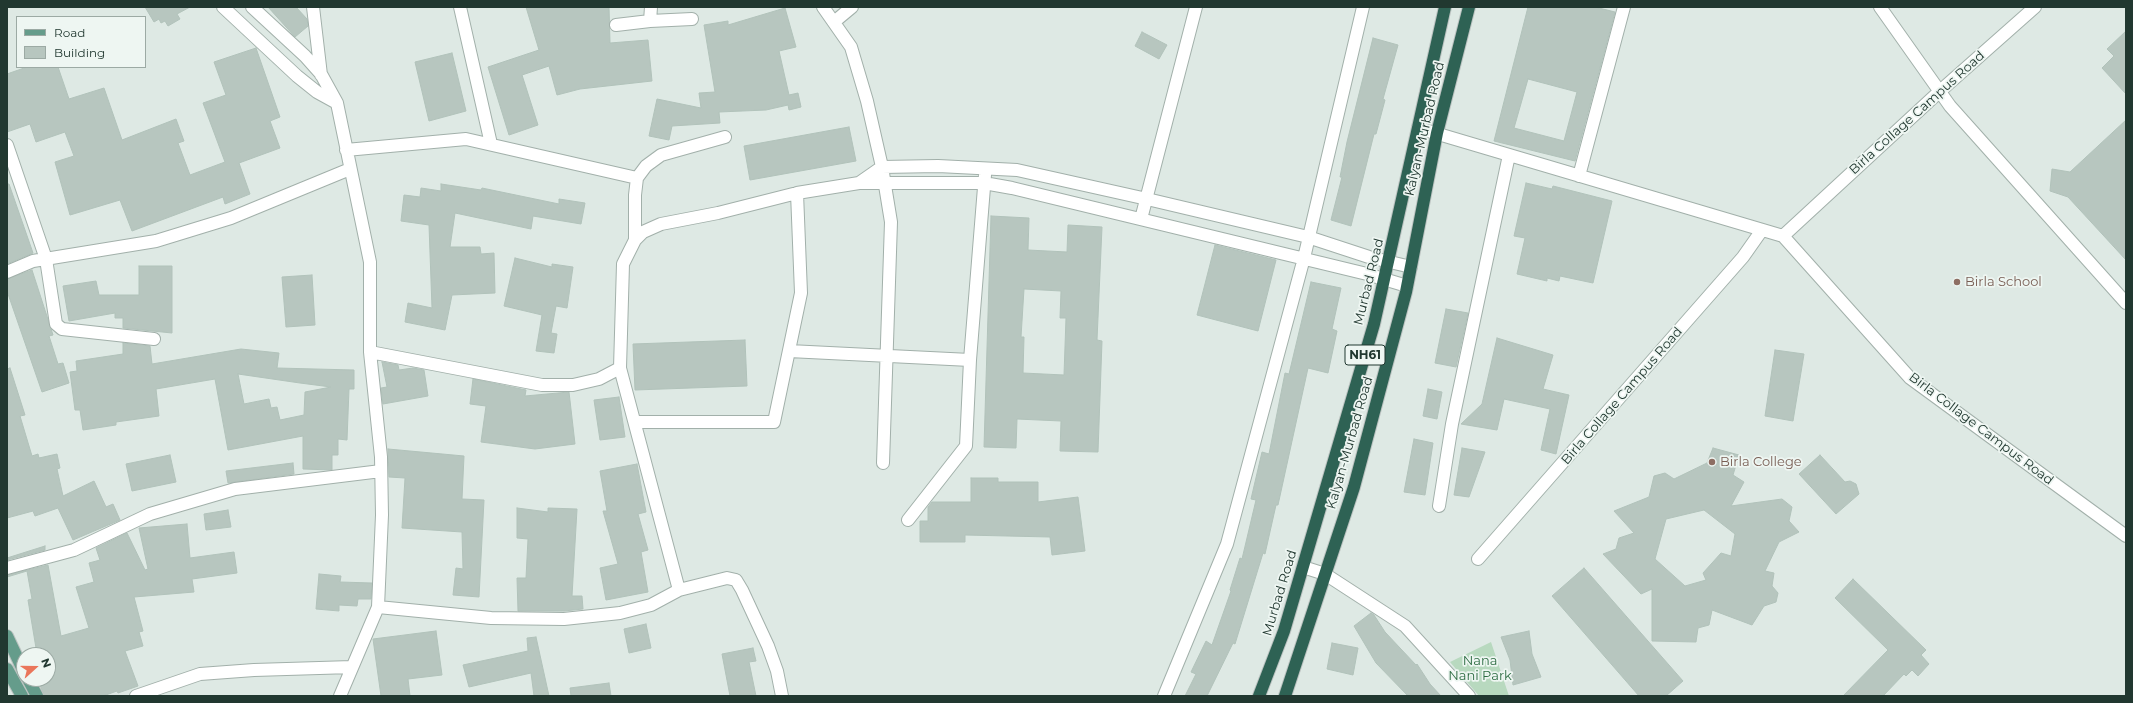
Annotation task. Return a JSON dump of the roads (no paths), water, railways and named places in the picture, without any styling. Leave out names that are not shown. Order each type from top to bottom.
[{"type":"highway","name":"Murbad Road","points":[[1259,696],[1284,631],[1374,324],[1445,7]]},
{"type":"highway","name":"Kalyan-Murbad Road","points":[[1285,696],[1354,487],[1407,286],[1437,133],[1468,7]]},
{"type":"main road","points":[[7,636],[10,651],[16,660]]},
{"type":"main road","points":[[7,669],[22,696]]},
{"type":"main road","points":[[32,687],[37,696]]},
{"type":"street","points":[[223,7],[297,76],[317,92],[337,103]]},
{"type":"street","points":[[252,7],[305,56],[322,74],[337,103],[370,262],[370,352],[381,471],[382,515],[378,607],[340,696]]},
{"type":"street","points":[[313,7],[322,74],[317,92]]},
{"type":"street","points":[[460,7],[491,144]]},
{"type":"street","points":[[650,21],[651,7]]},
{"type":"street","points":[[823,7],[851,47],[867,101],[886,183],[891,222],[883,463]]},
{"type":"street","points":[[834,22],[852,7]]},
{"type":"street","points":[[1141,219],[1196,7]]},
{"type":"street","points":[[1164,696],[1227,544],[1304,258],[1363,7]]},
{"type":"street","points":[[1579,176],[1624,7]]},
{"type":"street","points":[[1880,7],[1939,92],[2126,303]]},
{"type":"street","name":"Birla Collage Campus Road","points":[[2035,7],[1939,92],[1783,236],[1830,286],[1910,378],[2126,536]]},
{"type":"street","points":[[616,25],[650,21],[692,19]]},
{"type":"street","points":[[1418,128],[1783,236]]},
{"type":"street","points":[[635,240],[635,195],[637,178],[646,166],[661,155],[725,137]]},
{"type":"street","points":[[346,150],[466,139],[637,178]]},
{"type":"street","points":[[7,145],[46,258],[56,324],[62,329],[154,339]]},
{"type":"street","points":[[1439,506],[1452,424],[1509,155]]},
{"type":"street","points":[[859,183],[882,167],[938,166],[1017,170],[1147,198],[1308,237],[1410,267]]},
{"type":"street","points":[[908,520],[966,446],[970,360],[986,168]]},
{"type":"street","points":[[7,272],[33,261],[46,258],[156,242],[231,218],[350,169]]},
{"type":"street","points":[[679,590],[620,368],[623,264],[635,240],[643,232],[661,224],[718,213],[797,193],[859,183],[984,182],[1304,258],[1407,286]]},
{"type":"street","points":[[635,422],[774,422],[801,293],[797,193]]},
{"type":"street","name":"Birla Collage Campus Road","points":[[1478,559],[1743,257],[1762,230]]},
{"type":"street","points":[[789,351],[970,360]]},
{"type":"street","points":[[370,352],[542,385],[572,385],[599,379],[620,368]]},
{"type":"street","points":[[7,568],[74,550],[150,514],[235,489],[381,471]]},
{"type":"street","points":[[1303,567],[1325,574],[1405,626],[1469,696]]},
{"type":"street","points":[[378,607],[491,618],[564,619],[620,613],[651,605],[679,590],[727,578],[736,580],[768,646],[777,671],[782,696]]},
{"type":"street","points":[[136,696],[200,674],[254,670],[352,667]]},
{"type":"place","name":"Birla School","points":[[1957,282]]},
{"type":"place","name":"Birla College","points":[[1712,462]]},
{"type":"park label","name":"Nana Nani Park","points":[[1480,668]]}]
